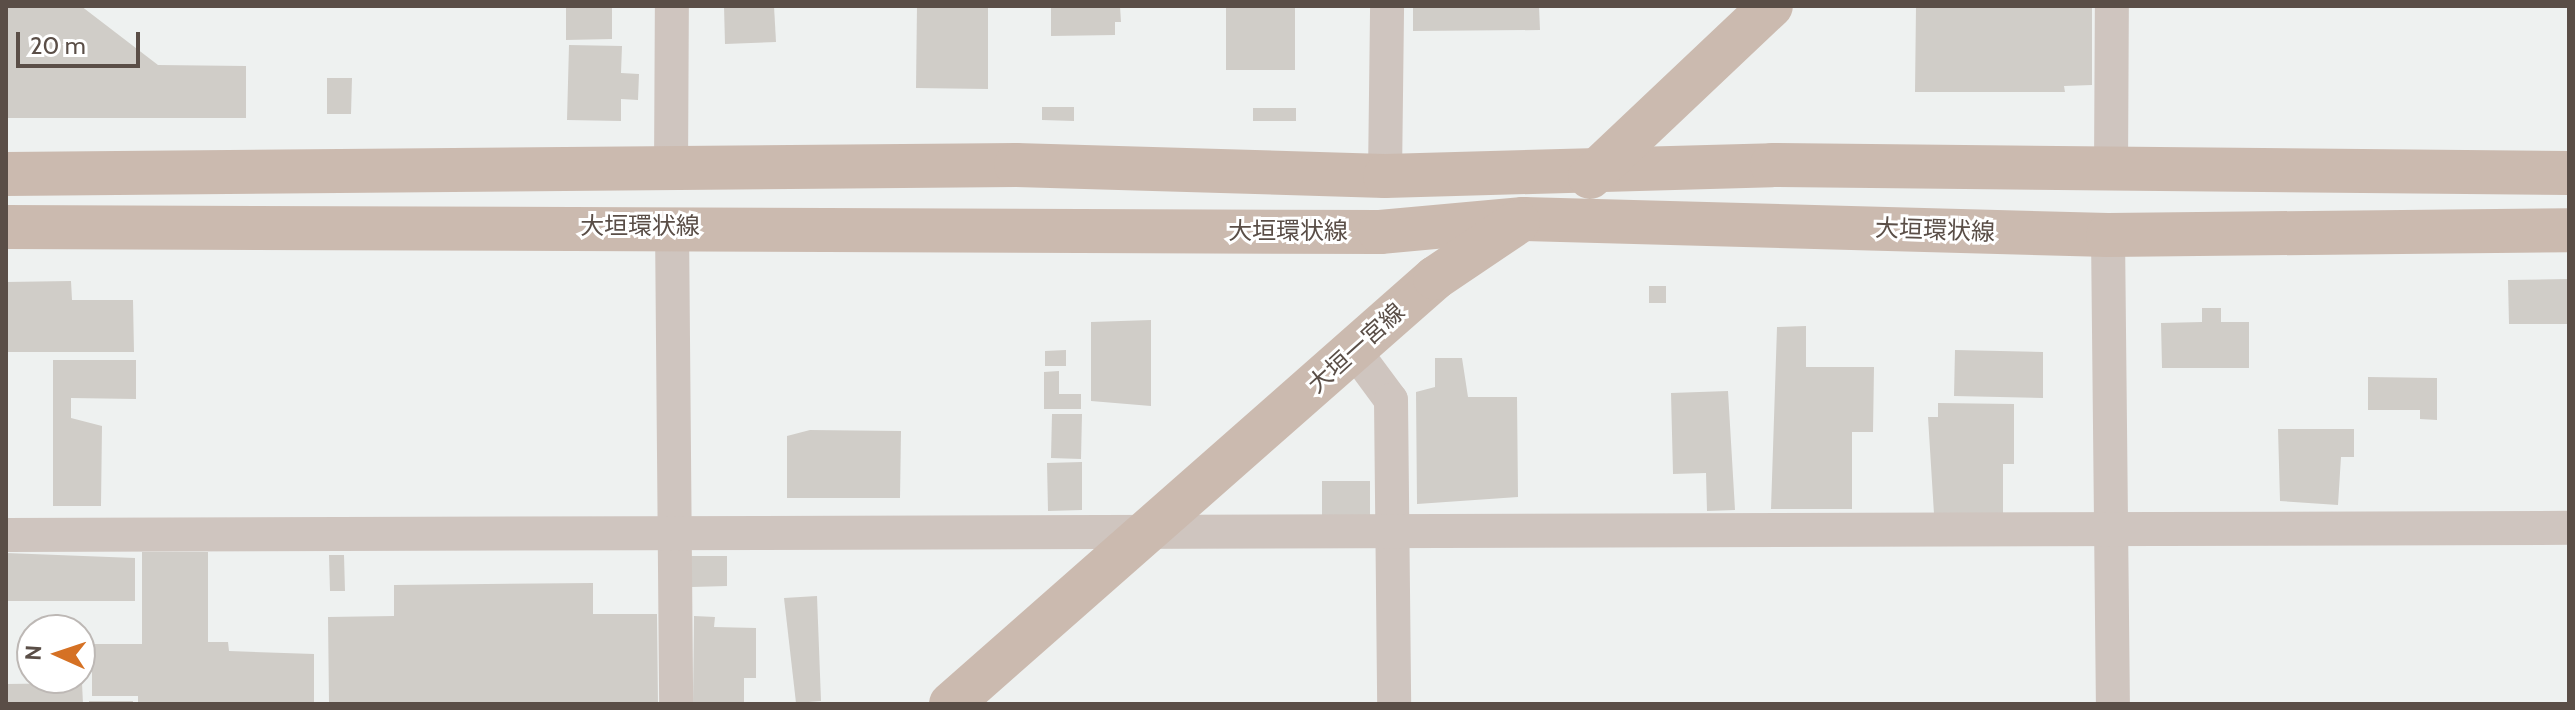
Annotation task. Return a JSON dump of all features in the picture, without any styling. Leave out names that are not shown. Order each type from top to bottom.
[{"type":"main road","name":"大垣一宮線","points":[[951,704],[1435,278],[1601,170],[1771,6]]},
{"type":"main road","points":[[6,174],[671,172],[1016,165],[1385,176],[1601,170],[2569,173]]},
{"type":"main road","name":"大垣環状線","points":[[6,227],[672,225],[1380,232],[1523,219],[2108,235],[2569,230]]},
{"type":"street","points":[[671,172],[672,6]]},
{"type":"street","points":[[1385,176],[1387,6]]},
{"type":"street","points":[[2111,170],[2112,6]]},
{"type":"street","points":[[672,225],[679,529],[676,704]]},
{"type":"street","points":[[2108,235],[2113,704]]},
{"type":"street","points":[[1354,350],[1391,400],[1394,704]]},
{"type":"street","points":[[6,535],[679,529],[1152,528],[1393,533],[2569,528]]},
{"type":"building","points":[[6,6],[81,6],[158,65],[246,66],[246,118],[6,118]]},
{"type":"building","points":[[566,6],[612,6],[612,39],[566,40]]},
{"type":"building","points":[[724,6],[774,6],[776,42],[725,44]]},
{"type":"building","points":[[917,6],[988,6],[988,89],[916,88]]},
{"type":"building","points":[[1051,6],[1120,6],[1121,22],[1115,22],[1115,35],[1051,36]]},
{"type":"building","points":[[1226,6],[1295,6],[1295,70],[1226,70]]},
{"type":"building","points":[[1413,6],[1539,6],[1540,30],[1413,31]]},
{"type":"building","points":[[1916,6],[2092,6],[2092,85],[2064,86],[2065,92],[1915,92]]},
{"type":"building","points":[[569,45],[622,46],[621,73],[639,74],[638,100],[621,99],[621,121],[567,120]]},
{"type":"building","points":[[327,78],[352,78],[351,114],[327,114]]},
{"type":"building","points":[[1042,107],[1074,107],[1074,121],[1042,120]]},
{"type":"building","points":[[1253,108],[1296,108],[1296,121],[1253,121]]},
{"type":"building","points":[[2569,279],[2569,324],[2509,324],[2508,280]]},
{"type":"building","points":[[71,281],[72,300],[133,300],[134,352],[6,352],[6,282]]},
{"type":"building","points":[[1649,286],[1666,286],[1666,303],[1649,303]]},
{"type":"building","points":[[2202,308],[2221,308],[2221,322],[2249,322],[2249,368],[2162,368],[2161,323],[2202,322]]},
{"type":"building","points":[[1151,320],[1151,406],[1091,401],[1091,322]]},
{"type":"building","points":[[1806,326],[1806,367],[1874,367],[1873,432],[1852,432],[1852,509],[1771,509],[1777,327]]},
{"type":"building","points":[[1066,350],[1066,366],[1045,366],[1045,351]]},
{"type":"building","points":[[1955,350],[2043,352],[2043,398],[1954,396]]},
{"type":"building","points":[[1435,358],[1462,358],[1468,397],[1517,397],[1518,497],[1417,504],[1416,392],[1435,387]]},
{"type":"building","points":[[53,360],[136,360],[136,399],[71,398],[71,418],[102,426],[101,506],[53,506]]},
{"type":"building","points":[[1059,371],[1059,394],[1081,394],[1081,409],[1044,409],[1044,372]]},
{"type":"building","points":[[2368,377],[2437,378],[2437,420],[2420,419],[2420,410],[2368,410]]},
{"type":"building","points":[[1728,391],[1735,510],[1707,511],[1706,473],[1673,474],[1671,393]]},
{"type":"building","points":[[1938,403],[2014,404],[2014,464],[2003,464],[2003,514],[1934,514],[1928,417],[1938,417]]},
{"type":"building","points":[[1052,414],[1082,414],[1081,459],[1051,458]]},
{"type":"building","points":[[2278,429],[2354,429],[2354,457],[2341,457],[2338,505],[2280,501]]},
{"type":"building","points":[[810,430],[901,431],[900,498],[787,498],[787,436]]},
{"type":"building","points":[[1082,462],[1082,510],[1048,511],[1047,463]]},
{"type":"building","points":[[1322,481],[1370,481],[1370,516],[1322,516]]},
{"type":"building","points":[[142,552],[208,552],[208,642],[228,642],[229,651],[314,654],[314,704],[138,704],[138,696],[92,696],[96,694],[96,644],[142,644]]},
{"type":"building","points":[[6,553],[135,558],[135,601],[6,601]]},
{"type":"building","points":[[329,555],[344,555],[345,591],[330,591]]},
{"type":"building","points":[[691,556],[727,556],[727,586],[692,587]]},
{"type":"building","points":[[593,583],[593,614],[657,614],[658,704],[329,704],[328,617],[394,616],[394,585]]},
{"type":"building","points":[[817,596],[821,701],[796,703],[784,598]]},
{"type":"building","points":[[694,616],[715,617],[714,627],[756,628],[756,678],[744,678],[744,704],[693,704]]},
{"type":"building","points":[[6,684],[16,684],[16,694],[83,694],[83,704],[6,704]]},
{"type":"building","points":[[89,701],[133,701],[133,704],[89,704]]}]
